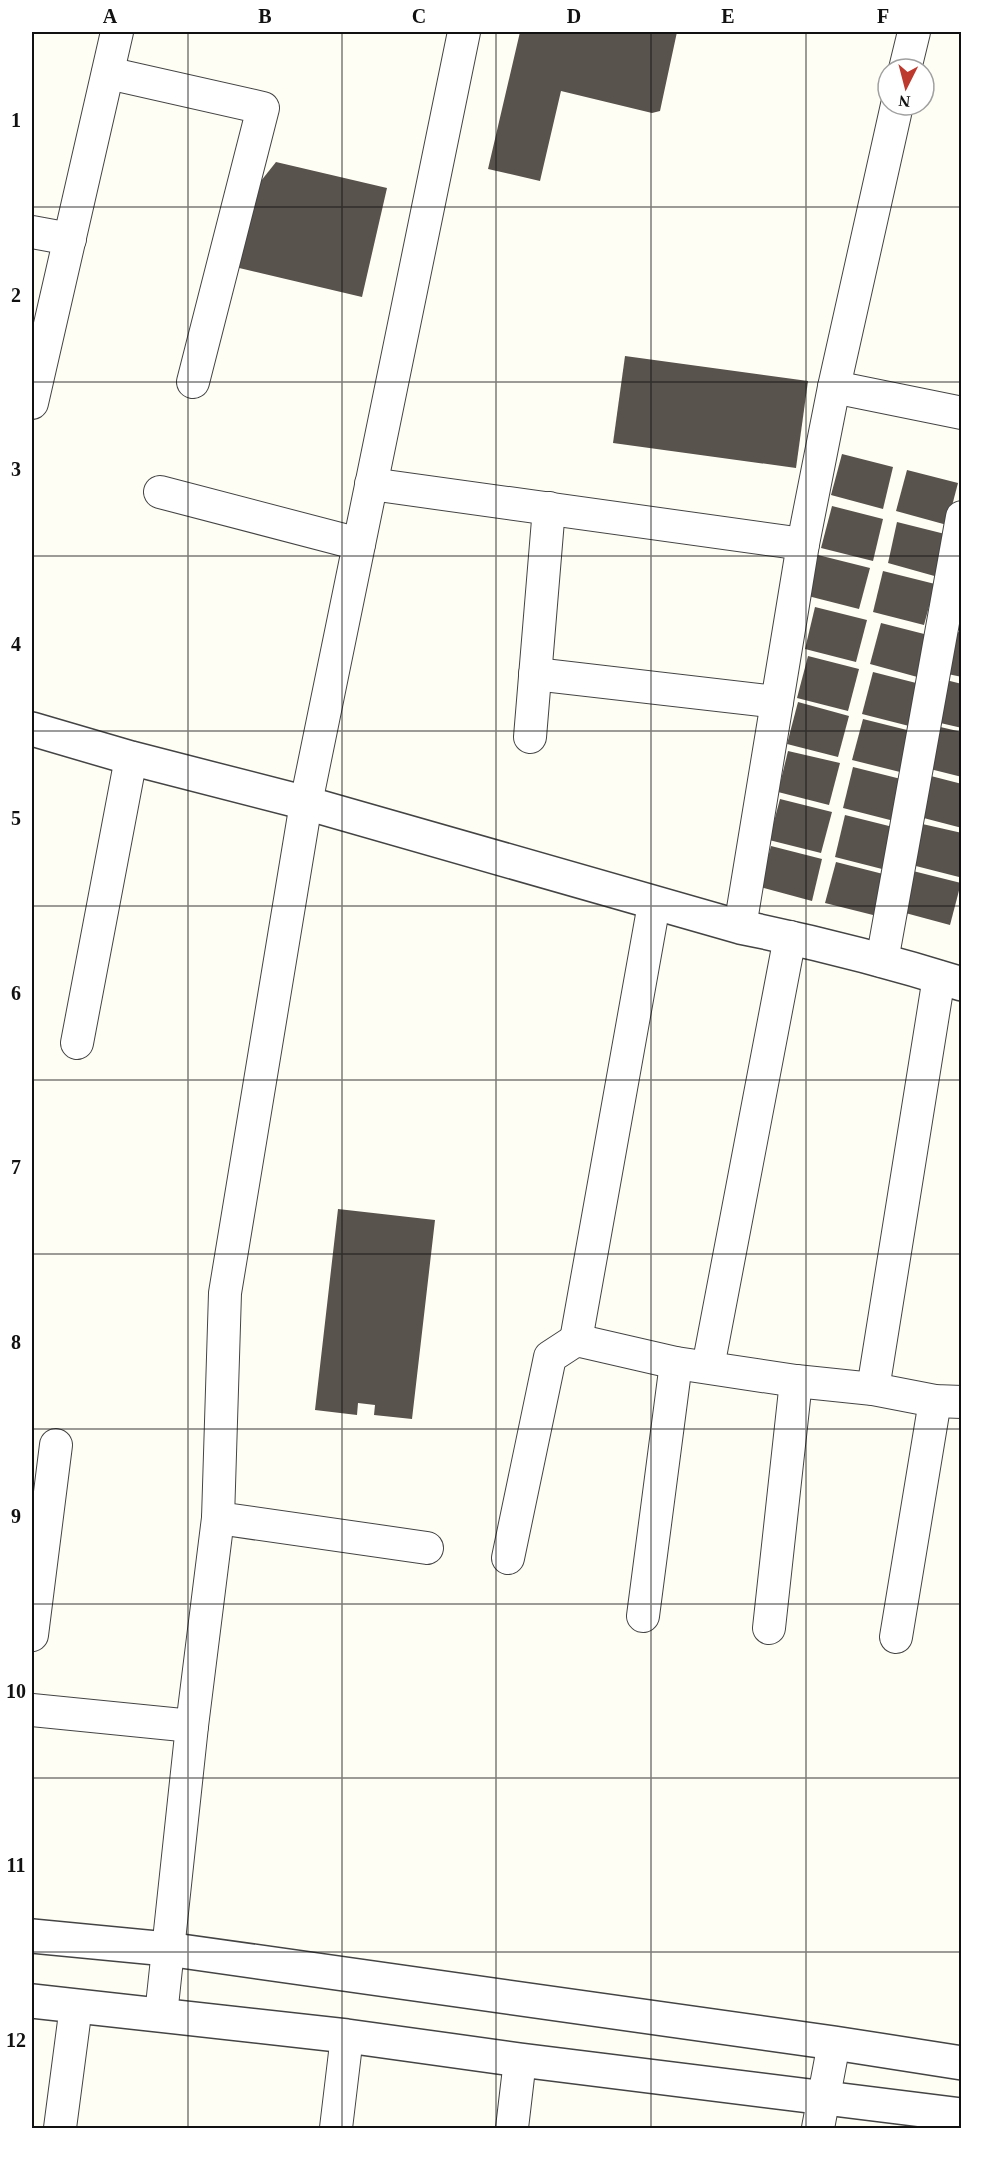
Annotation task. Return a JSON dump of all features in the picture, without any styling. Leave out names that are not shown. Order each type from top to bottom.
[{"type":"street","points":[[32,403],[117,32]]},
{"type":"street","points":[[161,2015],[192,1726],[218,1518],[225,1293],[306,803],[464,32]]},
{"type":"street","points":[[908,57],[914,32]]},
{"type":"street","points":[[108,73],[263,108],[194,382]]},
{"type":"street","points":[[740,927],[803,544],[834,387],[894,117]]},
{"type":"street","points":[[32,232],[70,239]]},
{"type":"street","points":[[834,387],[962,413]]},
{"type":"street","points":[[371,484],[803,544]]},
{"type":"street","points":[[160,492],[359,544]]},
{"type":"street","points":[[530,737],[549,508]]},
{"type":"street","points":[[882,961],[958,553],[962,517]]},
{"type":"street","points":[[535,674],[777,702]]},
{"type":"street","points":[[32,729],[131,758],[306,803],[654,904],[950,980],[873,1389]]},
{"type":"street","points":[[77,1043],[131,758]]},
{"type":"street","points":[[576,1340],[654,904]]},
{"type":"street","points":[[708,1367],[790,938]]},
{"type":"street","points":[[508,1558],[550,1357],[576,1340],[676,1363],[796,1381],[873,1389],[948,1402],[896,1637]]},
{"type":"street","points":[[642,1616],[676,1363]]},
{"type":"street","points":[[770,1628],[796,1381]]},
{"type":"street","points":[[32,1635],[56,1445]]},
{"type":"street","points":[[218,1518],[427,1548]]},
{"type":"street","points":[[32,1710],[192,1726]]},
{"type":"street","points":[[32,1936],[167,1950],[962,2063]]},
{"type":"street","points":[[32,2001],[347,2036],[962,2115]]},
{"type":"street","points":[[60,2128],[76,2006]]},
{"type":"street","points":[[336,2128],[347,2036]]},
{"type":"street","points":[[819,2128],[834,2043]]},
{"type":"street","points":[[512,2128],[520,2060]]},
{"type":"building","points":[[520,32],[677,32],[660,111],[652,113],[561,91],[540,181],[488,169]]},
{"type":"building","points":[[276,162],[387,188],[362,297],[235,267],[253,191]]},
{"type":"building","points":[[625,356],[808,381],[796,468],[613,443]]},
{"type":"building","points":[[842,454],[893,467],[883,509],[831,495]]},
{"type":"building","points":[[907,470],[958,483],[947,525],[896,511]]},
{"type":"building","points":[[832,506],[883,519],[873,561],[821,548]]},
{"type":"building","points":[[897,522],[949,535],[938,577],[888,563]]},
{"type":"building","points":[[818,555],[870,568],[859,609],[808,596]]},
{"type":"building","points":[[883,571],[935,584],[924,625],[873,612]]},
{"type":"building","points":[[815,607],[867,620],[856,662],[805,649]]},
{"type":"building","points":[[881,623],[932,636],[921,678],[870,664]]},
{"type":"building","points":[[954,631],[962,633],[962,677],[943,673]]},
{"type":"building","points":[[808,656],[859,669],[848,711],[797,698]]},
{"type":"building","points":[[873,672],[924,685],[913,727],[862,714]]},
{"type":"building","points":[[946,680],[962,684],[962,728],[936,722]]},
{"type":"building","points":[[798,702],[849,716],[838,757],[787,744]]},
{"type":"building","points":[[863,719],[915,732],[904,773],[852,760]]},
{"type":"building","points":[[936,726],[962,732],[962,777],[926,768]]},
{"type":"building","points":[[788,751],[840,763],[829,805],[778,792]]},
{"type":"building","points":[[853,767],[905,780],[894,821],[843,808]]},
{"type":"building","points":[[927,775],[962,784],[962,828],[916,816]]},
{"type":"building","points":[[780,799],[832,812],[821,853],[769,840]]},
{"type":"building","points":[[845,815],[897,828],[886,870],[835,857]]},
{"type":"building","points":[[918,823],[962,833],[962,868],[959,877],[908,864]]},
{"type":"building","points":[[771,846],[822,859],[812,901],[760,887]]},
{"type":"building","points":[[836,862],[887,875],[877,916],[825,903]]},
{"type":"building","points":[[909,870],[961,883],[950,925],[898,911]]},
{"type":"building","points":[[338,1209],[435,1220],[412,1419],[374,1415],[375,1405],[358,1403],[357,1415],[315,1410]]}]
